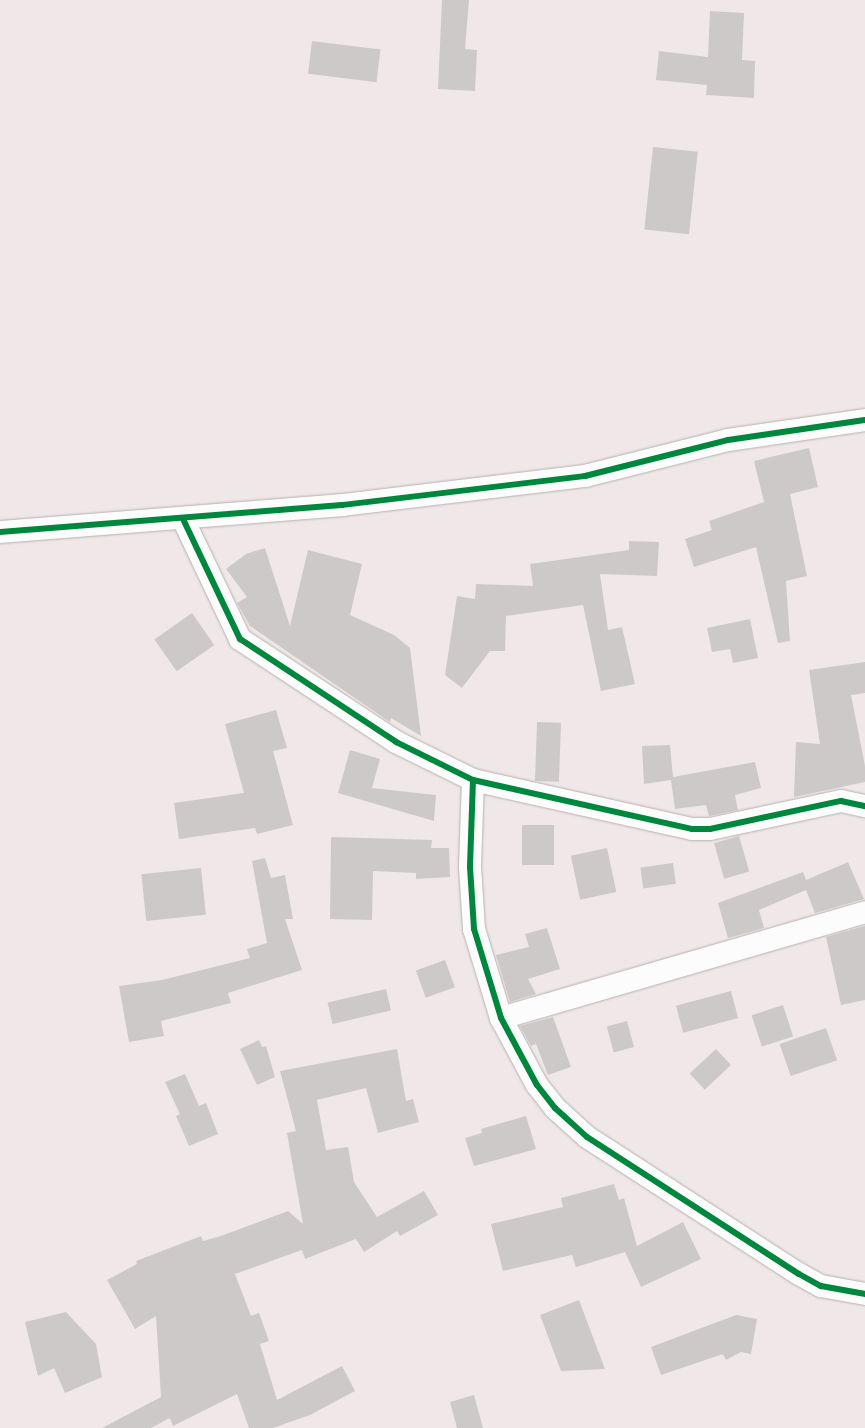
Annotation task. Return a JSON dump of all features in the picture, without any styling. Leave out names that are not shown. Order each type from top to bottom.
[{"type":"street","points":[[0,532],[342,505],[585,476],[728,440],[865,420]]},
{"type":"street","points":[[183,519],[240,640],[396,742],[473,780],[692,829],[710,829],[840,801],[865,806]]},
{"type":"street","points":[[473,780],[470,867],[474,929],[501,1018],[537,1085],[556,1108],[588,1137],[799,1274],[821,1286],[865,1294]]},
{"type":"street","points":[[501,1018],[865,912]]},
{"type":"building","points":[[442,0],[469,0],[465,49],[477,50],[475,91],[438,89]]},
{"type":"building","points":[[710,11],[744,13],[742,60],[755,61],[754,98],[706,95],[707,85],[656,80],[659,51],[708,57]]},
{"type":"building","points":[[312,41],[380,49],[376,82],[308,74]]},
{"type":"building","points":[[653,147],[698,152],[689,234],[644,230]]},
{"type":"building","points":[[809,448],[818,487],[790,494],[807,576],[786,581],[790,641],[778,643],[756,547],[694,567],[685,539],[712,530],[709,521],[764,502],[754,461]]},
{"type":"building","points":[[629,541],[659,542],[657,576],[600,574],[608,630],[622,627],[635,684],[601,691],[583,605],[506,616],[505,651],[490,651],[462,688],[445,675],[457,596],[475,599],[476,584],[533,586],[530,564],[629,550]]},
{"type":"building","points":[[265,548],[290,626],[308,550],[362,564],[350,615],[394,635],[410,648],[421,736],[391,718],[390,722],[250,626],[237,603],[247,597],[226,569],[246,554]]},
{"type":"building","points":[[192,613],[214,645],[177,671],[154,639]]},
{"type":"building","points":[[750,619],[758,658],[733,663],[730,649],[712,652],[707,628]]},
{"type":"building","points":[[865,662],[865,693],[851,695],[865,766],[865,782],[794,797],[796,742],[820,744],[809,670]]},
{"type":"building","points":[[276,710],[287,748],[273,751],[293,825],[257,834],[255,828],[179,839],[174,803],[244,793],[225,724]]},
{"type":"building","points":[[537,722],[561,723],[559,782],[535,781]]},
{"type":"building","points":[[670,745],[673,777],[755,762],[761,788],[735,795],[738,810],[709,816],[706,805],[675,809],[671,780],[644,784],[642,746]]},
{"type":"building","points":[[350,750],[380,759],[372,788],[436,795],[434,821],[338,793]]},
{"type":"building","points":[[522,825],[554,825],[554,865],[522,865]]},
{"type":"building","points":[[739,836],[749,872],[724,879],[714,843]]},
{"type":"building","points":[[331,837],[432,840],[431,848],[449,848],[450,877],[416,879],[416,873],[373,871],[372,920],[330,919]]},
{"type":"building","points":[[607,848],[616,892],[580,900],[571,856]]},
{"type":"building","points":[[265,858],[271,878],[285,875],[293,919],[285,919],[302,970],[228,993],[231,1003],[161,1021],[164,1036],[129,1042],[119,986],[162,980],[250,958],[247,949],[267,943],[252,861]]},
{"type":"building","points":[[848,862],[864,899],[815,913],[806,890],[759,910],[764,928],[728,938],[718,903],[803,872],[806,880]]},
{"type":"building","points":[[673,863],[676,884],[643,888],[640,868]]},
{"type":"building","points":[[201,868],[206,915],[146,921],[141,874]]},
{"type":"building","points":[[865,926],[865,1000],[841,1005],[826,937]]},
{"type":"building","points":[[547,928],[560,969],[528,979],[536,994],[510,1002],[496,955],[529,947],[525,934]]},
{"type":"building","points":[[445,960],[455,987],[426,998],[416,971]]},
{"type":"building","points":[[386,989],[391,1010],[332,1024],[328,1002]]},
{"type":"building","points":[[731,991],[738,1018],[683,1033],[676,1006]]},
{"type":"building","points":[[783,1005],[793,1036],[762,1047],[752,1015]]},
{"type":"building","points":[[553,1017],[571,1067],[548,1075],[536,1044],[531,1046],[520,1026]]},
{"type":"building","points":[[627,1021],[634,1047],[614,1053],[607,1026]]},
{"type":"building","points":[[826,1028],[837,1060],[791,1076],[780,1044]]},
{"type":"building","points":[[259,1040],[262,1047],[266,1046],[275,1077],[257,1085],[240,1049]]},
{"type":"building","points":[[397,1049],[406,1101],[413,1099],[419,1122],[378,1133],[366,1088],[317,1100],[326,1150],[348,1147],[354,1182],[377,1217],[424,1191],[438,1215],[400,1236],[397,1231],[364,1252],[356,1239],[305,1259],[302,1250],[235,1274],[251,1316],[259,1313],[269,1341],[260,1344],[277,1400],[342,1366],[355,1391],[310,1415],[273,1428],[249,1428],[237,1394],[173,1426],[170,1418],[151,1428],[102,1428],[161,1397],[156,1316],[135,1329],[107,1280],[137,1264],[136,1261],[201,1236],[203,1241],[221,1236],[288,1211],[303,1224],[287,1133],[296,1131],[280,1071]]},
{"type":"building","points":[[716,1049],[731,1065],[705,1090],[690,1074]]},
{"type":"building","points":[[185,1074],[199,1106],[206,1103],[218,1134],[189,1146],[176,1116],[180,1114],[165,1082]]},
{"type":"building","points":[[526,1116],[536,1149],[474,1166],[465,1138],[482,1133],[481,1129]]},
{"type":"building","points":[[614,1184],[619,1200],[624,1198],[637,1246],[683,1222],[701,1259],[641,1287],[625,1252],[576,1267],[572,1255],[503,1271],[491,1224],[563,1207],[561,1198]]},
{"type":"building","points":[[579,1300],[605,1369],[561,1371],[540,1315]]},
{"type":"building","points":[[66,1312],[96,1344],[102,1377],[65,1393],[54,1368],[38,1376],[25,1322]]},
{"type":"building","points":[[736,1315],[757,1319],[751,1354],[741,1352],[726,1360],[723,1354],[661,1375],[651,1347]]},
{"type":"building","points":[[474,1395],[483,1428],[457,1428],[450,1402]]},
{"type":"cycle path","points":[[0,532],[342,505],[585,476],[728,440],[865,420]]},
{"type":"cycle path","points":[[183,519],[240,639],[396,742],[473,780],[692,829],[710,829],[841,801],[865,806]]},
{"type":"cycle path","points":[[473,780],[470,867],[474,929],[501,1018],[537,1085],[555,1108],[587,1137],[799,1274],[821,1286],[865,1294]]}]
